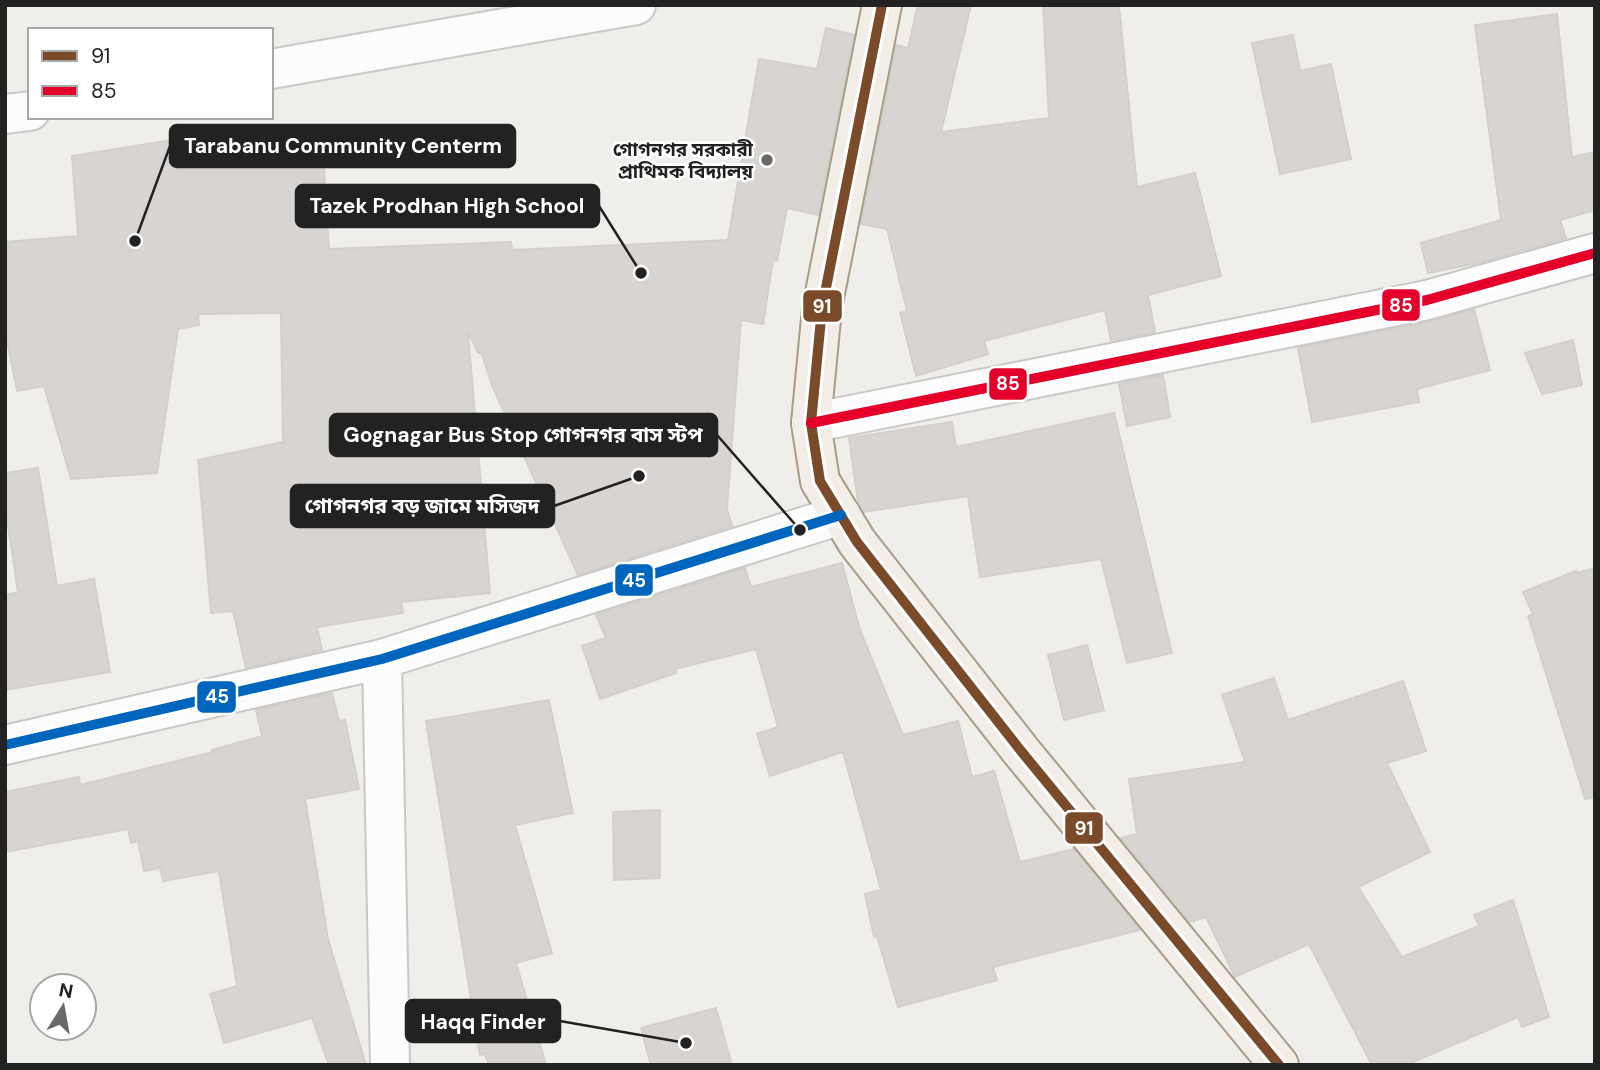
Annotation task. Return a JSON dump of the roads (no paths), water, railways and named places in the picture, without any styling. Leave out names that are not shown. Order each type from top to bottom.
[{"type":"main road","points":[[882,5],[822,308],[811,423],[820,481],[857,542],[1021,751],[1279,1065]]},
{"type":"street","points":[[273,69],[636,5]]},
{"type":"street","points":[[5,114],[28,111]]},
{"type":"street","points":[[811,423],[1427,300],[1595,253]]},
{"type":"street","points":[[5,745],[382,659],[841,515]]},
{"type":"street","points":[[382,659],[390,1065]]},
{"type":"place","name":"গোগনগর সরকারী প্রাথিমক বিদ্যালয়","points":[[767,160]]},
{"type":"place","name":"Tarabanu Community Centerm","points":[[135,241]]},
{"type":"place","name":"Tazek Prodhan High School","points":[[641,273]]},
{"type":"place","name":"গোগনগর বড় জামে মসিজদ","points":[[639,476]]},
{"type":"place","name":"Gognagar Bus Stop গোগনগর বাস স্টপ","points":[[800,530]]},
{"type":"place","name":"Haqq Finder","points":[[686,1043]]}]
